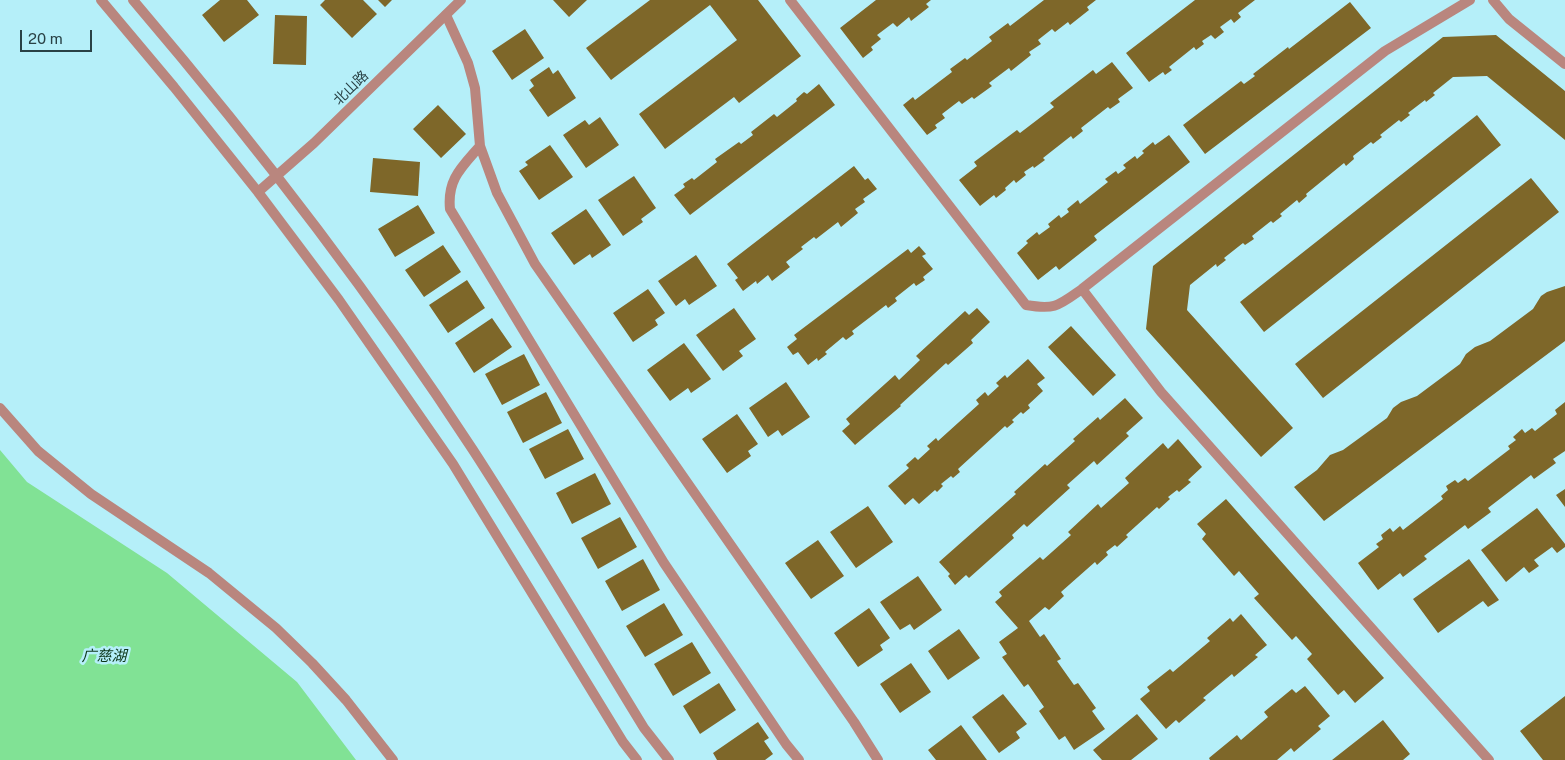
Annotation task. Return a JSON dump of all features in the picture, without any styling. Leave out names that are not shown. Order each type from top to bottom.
[{"type":"street","points":[[101,0],[258,192],[339,300],[453,464],[623,742],[637,760]]},
{"type":"street","points":[[133,0],[194,72],[277,176],[364,293],[474,451],[644,728],[668,760]]},
{"type":"street","name":"北山路","points":[[258,192],[314,143],[462,0]]},
{"type":"street","points":[[790,0],[1026,305],[1044,308],[1058,306],[1082,289],[1384,51],[1470,0]]},
{"type":"street","points":[[1493,0],[1509,19],[1565,64]]},
{"type":"street","points":[[446,15],[468,63],[475,88],[480,146],[497,193],[535,264],[854,722],[878,760]]},
{"type":"street","points":[[480,146],[454,178],[449,198],[450,209],[664,563],[780,736],[799,760]]},
{"type":"street","points":[[1082,289],[1161,392],[1489,760]]},
{"type":"street","points":[[0,408],[38,451],[91,494],[209,573],[276,628],[346,700],[393,760]]},
{"type":"water","name":"广慈湖","points":[[0,450],[27,482],[167,573],[297,682],[356,760],[0,760]]},
{"type":"building","points":[[220,0],[247,0],[259,15],[224,42],[202,15]]},
{"type":"building","points":[[325,0],[363,0],[377,14],[352,38],[320,5]]},
{"type":"building","points":[[378,0],[392,0],[385,7]]},
{"type":"building","points":[[553,0],[587,0],[569,17]]},
{"type":"building","points":[[650,0],[758,0],[801,56],[739,103],[734,97],[665,149],[639,114],[737,40],[710,5],[611,80],[586,48]]},
{"type":"building","points":[[876,0],[931,0],[926,4],[929,7],[911,21],[909,17],[897,27],[893,23],[877,35],[881,39],[871,47],[873,50],[863,58],[840,28]]},
{"type":"building","points":[[1044,0],[1096,0],[1087,7],[1089,10],[1070,25],[1068,22],[1055,32],[1052,29],[1038,40],[1041,44],[1029,52],[1031,55],[1011,71],[1009,68],[989,83],[992,86],[974,99],[972,97],[962,104],[959,101],[942,114],[945,118],[935,125],[937,128],[927,135],[903,105],[913,97],[915,100],[952,72],[950,69],[965,58],[967,60],[992,41],[989,37],[1008,23],[1010,26]]},
{"type":"building","points":[[1195,0],[1255,0],[1238,13],[1241,17],[1234,23],[1231,19],[1220,27],[1224,32],[1215,39],[1211,35],[1202,41],[1204,44],[1196,50],[1194,47],[1169,67],[1172,70],[1165,75],[1163,72],[1149,82],[1126,53]]},
{"type":"building","points":[[1350,2],[1371,28],[1205,154],[1183,125],[1241,81],[1244,84],[1255,76],[1253,74]]},
{"type":"building","points":[[275,15],[307,16],[306,65],[273,64]]},
{"type":"building","points":[[525,29],[544,58],[512,80],[492,51]]},
{"type":"building","points":[[1496,35],[1565,91],[1565,140],[1487,76],[1453,77],[1433,93],[1435,95],[1408,113],[1410,115],[1401,122],[1399,120],[1380,135],[1382,137],[1373,144],[1371,142],[1353,156],[1354,159],[1346,166],[1344,163],[1306,194],[1307,196],[1299,203],[1297,200],[1280,214],[1282,216],[1273,223],[1271,221],[1252,236],[1254,239],[1245,245],[1243,243],[1224,258],[1226,260],[1217,267],[1216,264],[1190,285],[1187,310],[1293,428],[1261,457],[1146,329],[1153,266],[1443,37]]},
{"type":"building","points":[[1112,62],[1133,88],[1118,99],[1120,102],[1110,109],[1108,107],[1081,128],[1083,131],[1073,139],[1071,136],[1043,158],[1045,160],[1024,172],[1026,175],[1016,183],[1014,180],[996,198],[994,195],[980,206],[959,180],[977,166],[974,162],[1017,130],[1020,133],[1054,107],[1050,103],[1093,70],[1096,74]]},
{"type":"building","points":[[549,67],[553,74],[558,70],[576,98],[548,117],[529,90],[534,86],[530,80]]},
{"type":"building","points":[[819,84],[835,105],[690,215],[674,195],[685,187],[683,184],[692,178],[694,180],[717,162],[715,159],[739,142],[741,144],[753,135],[751,132],[774,114],[777,117],[797,101],[796,99],[804,92],[807,94]]},
{"type":"building","points":[[438,105],[466,134],[441,158],[413,129]]},
{"type":"building","points":[[1477,115],[1501,145],[1264,332],[1240,302]]},
{"type":"building","points":[[600,117],[619,145],[586,168],[563,135],[585,120],[589,125]]},
{"type":"building","points":[[1169,135],[1190,162],[1094,236],[1097,240],[1059,270],[1056,266],[1038,280],[1017,253],[1028,243],[1026,241],[1037,232],[1039,235],[1050,227],[1048,224],[1059,215],[1061,218],[1069,212],[1067,209],[1078,200],[1080,204],[1108,182],[1105,179],[1116,171],[1118,174],[1126,168],[1123,165],[1135,156],[1137,159],[1144,153],[1142,151],[1153,142],[1155,145]]},
{"type":"building","points":[[550,145],[573,177],[539,200],[519,171],[528,165],[525,162]]},
{"type":"building","points":[[373,158],[420,162],[418,196],[370,192]]},
{"type":"building","points":[[854,166],[865,180],[868,178],[877,189],[863,199],[865,202],[855,209],[858,213],[841,227],[838,222],[816,239],[814,237],[801,247],[803,249],[786,262],[790,267],[772,281],[768,275],[757,284],[756,281],[743,291],[735,280],[738,278],[727,264]]},
{"type":"building","points":[[634,176],[656,208],[641,219],[643,222],[623,236],[598,200]]},
{"type":"building","points":[[1531,178],[1559,212],[1323,398],[1295,364]]},
{"type":"building","points":[[418,205],[435,233],[395,257],[378,229]]},
{"type":"building","points":[[586,209],[611,245],[592,258],[590,254],[574,265],[551,233]]},
{"type":"building","points":[[443,245],[461,272],[424,297],[405,270]]},
{"type":"building","points":[[919,246],[926,254],[922,256],[933,269],[923,277],[925,280],[916,286],[914,283],[895,298],[897,301],[888,308],[886,305],[852,331],[854,334],[846,340],[843,337],[825,352],[827,354],[818,361],[817,358],[808,365],[798,352],[793,355],[787,347],[797,339],[794,335],[908,249],[911,253]]},
{"type":"building","points":[[696,255],[717,286],[689,305],[685,299],[676,306],[658,281]]},
{"type":"building","points":[[467,280],[485,308],[448,333],[429,305]]},
{"type":"building","points":[[1565,286],[1565,341],[1324,521],[1294,487],[1317,470],[1330,455],[1343,450],[1387,418],[1393,408],[1401,402],[1417,396],[1460,364],[1466,354],[1475,347],[1490,341],[1533,309],[1541,296]]},
{"type":"building","points":[[648,289],[665,313],[655,320],[658,325],[633,342],[613,313]]},
{"type":"building","points":[[734,308],[756,339],[739,351],[743,356],[723,371],[696,335]]},
{"type":"building","points":[[977,308],[990,322],[971,340],[973,343],[948,365],[946,363],[901,406],[855,445],[842,431],[850,424],[846,419],[895,375],[899,380],[920,360],[916,356],[965,311],[969,315]]},
{"type":"building","points":[[492,318],[512,347],[474,373],[455,343]]},
{"type":"building","points":[[1071,326],[1116,375],[1093,396],[1048,347]]},
{"type":"building","points":[[684,343],[711,379],[691,393],[688,388],[670,401],[647,370]]},
{"type":"building","points":[[524,354],[540,385],[502,405],[485,374]]},
{"type":"building","points":[[1028,359],[1045,378],[1037,384],[1043,391],[1028,405],[1030,408],[1023,414],[1021,412],[1012,420],[1014,422],[1007,428],[1005,426],[958,469],[960,472],[941,484],[943,486],[937,492],[935,490],[919,504],[913,498],[905,505],[888,486],[909,468],[906,465],[915,457],[918,460],[930,449],[927,446],[936,438],[938,441],[979,404],[976,400],[985,392],[988,396],[999,386],[996,383],[1005,375],[1007,378]]},
{"type":"building","points":[[786,382],[810,417],[782,436],[778,430],[768,437],[749,408]]},
{"type":"building","points":[[546,392],[562,423],[523,443],[507,412]]},
{"type":"building","points":[[1125,398],[1143,418],[1126,433],[1129,436],[1097,465],[1094,461],[1067,485],[1070,488],[1027,527],[1024,524],[1012,535],[1014,538],[969,578],[966,575],[955,585],[948,576],[950,574],[939,562],[1016,494],[1014,492],[1045,464],[1047,466],[1075,441],[1073,439],[1098,417],[1100,420]]},
{"type":"building","points":[[1565,402],[1565,451],[1553,459],[1556,463],[1534,479],[1531,475],[1488,508],[1491,512],[1468,529],[1465,525],[1424,556],[1427,559],[1403,577],[1400,573],[1378,590],[1358,563],[1379,547],[1376,544],[1383,539],[1381,535],[1390,528],[1393,532],[1400,526],[1403,530],[1443,499],[1441,496],[1448,490],[1446,486],[1455,480],[1458,483],[1465,478],[1468,481],[1510,449],[1508,446],[1516,440],[1513,437],[1522,429],[1525,433],[1532,428],[1535,431],[1557,414],[1555,410]]},
{"type":"building","points":[[737,414],[758,444],[748,451],[751,456],[727,473],[702,439]]},
{"type":"building","points":[[568,429],[584,459],[545,479],[529,449]]},
{"type":"building","points":[[1178,439],[1202,467],[1188,480],[1191,482],[1179,492],[1177,490],[1168,497],[1170,499],[1159,509],[1157,507],[1126,535],[1128,537],[1117,547],[1115,545],[1106,552],[1108,555],[1097,565],[1095,562],[1061,592],[1064,596],[1049,610],[1045,607],[1029,621],[1040,637],[1044,634],[1061,659],[1057,661],[1074,685],[1078,683],[1096,708],[1092,711],[1105,729],[1074,750],[1065,736],[1059,740],[1039,711],[1044,707],[1028,684],[1024,687],[1002,657],[1007,654],[999,642],[1018,628],[995,602],[1002,596],[999,592],[1040,557],[1043,560],[1071,535],[1068,532],[1098,504],[1101,508],[1129,483],[1125,478],[1163,443],[1168,449]]},
{"type":"building","points":[[595,473],[611,504],[572,524],[556,493]]},
{"type":"building","points":[[1565,489],[1565,507],[1556,495]]},
{"type":"building","points":[[1226,499],[1384,678],[1355,703],[1344,690],[1338,695],[1307,659],[1312,654],[1296,636],[1292,640],[1254,598],[1259,594],[1239,571],[1234,576],[1202,539],[1206,534],[1197,524]]},
{"type":"building","points":[[868,506],[893,542],[856,568],[830,532]]},
{"type":"building","points":[[1537,508],[1565,544],[1565,547],[1557,553],[1552,547],[1534,560],[1539,566],[1529,573],[1524,567],[1506,582],[1481,550]]},
{"type":"building","points":[[620,517],[637,547],[598,569],[581,538]]},
{"type":"building","points":[[818,540],[844,576],[811,599],[785,563]]},
{"type":"building","points":[[643,559],[660,590],[622,611],[605,581]]},
{"type":"building","points":[[1469,559],[1499,600],[1488,607],[1483,601],[1438,633],[1413,599]]},
{"type":"building","points":[[918,576],[942,610],[914,630],[910,624],[900,630],[880,602]]},
{"type":"building","points":[[664,603],[683,635],[645,657],[626,626]]},
{"type":"building","points":[[869,608],[890,638],[880,645],[883,650],[858,667],[834,633]]},
{"type":"building","points":[[1241,614],[1267,645],[1255,655],[1258,657],[1234,677],[1232,674],[1203,698],[1206,700],[1179,723],[1176,720],[1166,729],[1140,699],[1150,691],[1147,687],[1170,669],[1173,672],[1210,641],[1207,638],[1230,618],[1233,622]]},
{"type":"building","points":[[959,629],[980,658],[948,680],[928,651]]},
{"type":"building","points":[[692,642],[711,673],[673,696],[654,664]]},
{"type":"building","points":[[911,663],[931,692],[900,713],[880,684]]},
{"type":"building","points":[[719,683],[736,710],[700,734],[683,706]]},
{"type":"building","points":[[1305,686],[1330,716],[1318,726],[1321,729],[1294,752],[1291,748],[1277,760],[1210,760],[1209,758],[1237,735],[1241,740],[1268,717],[1264,712],[1292,689],[1296,693]]},
{"type":"building","points":[[1003,694],[1027,724],[1016,732],[1020,738],[999,753],[972,717]]},
{"type":"building","points":[[1565,696],[1565,760],[1543,760],[1520,731]]},
{"type":"building","points":[[1137,714],[1158,739],[1131,760],[1102,760],[1093,750]]},
{"type":"building","points":[[1383,720],[1410,754],[1403,760],[1332,760]]},
{"type":"building","points":[[758,722],[769,738],[764,741],[773,754],[765,760],[717,760],[713,753]]},
{"type":"building","points":[[961,725],[987,760],[936,760],[928,750]]}]
